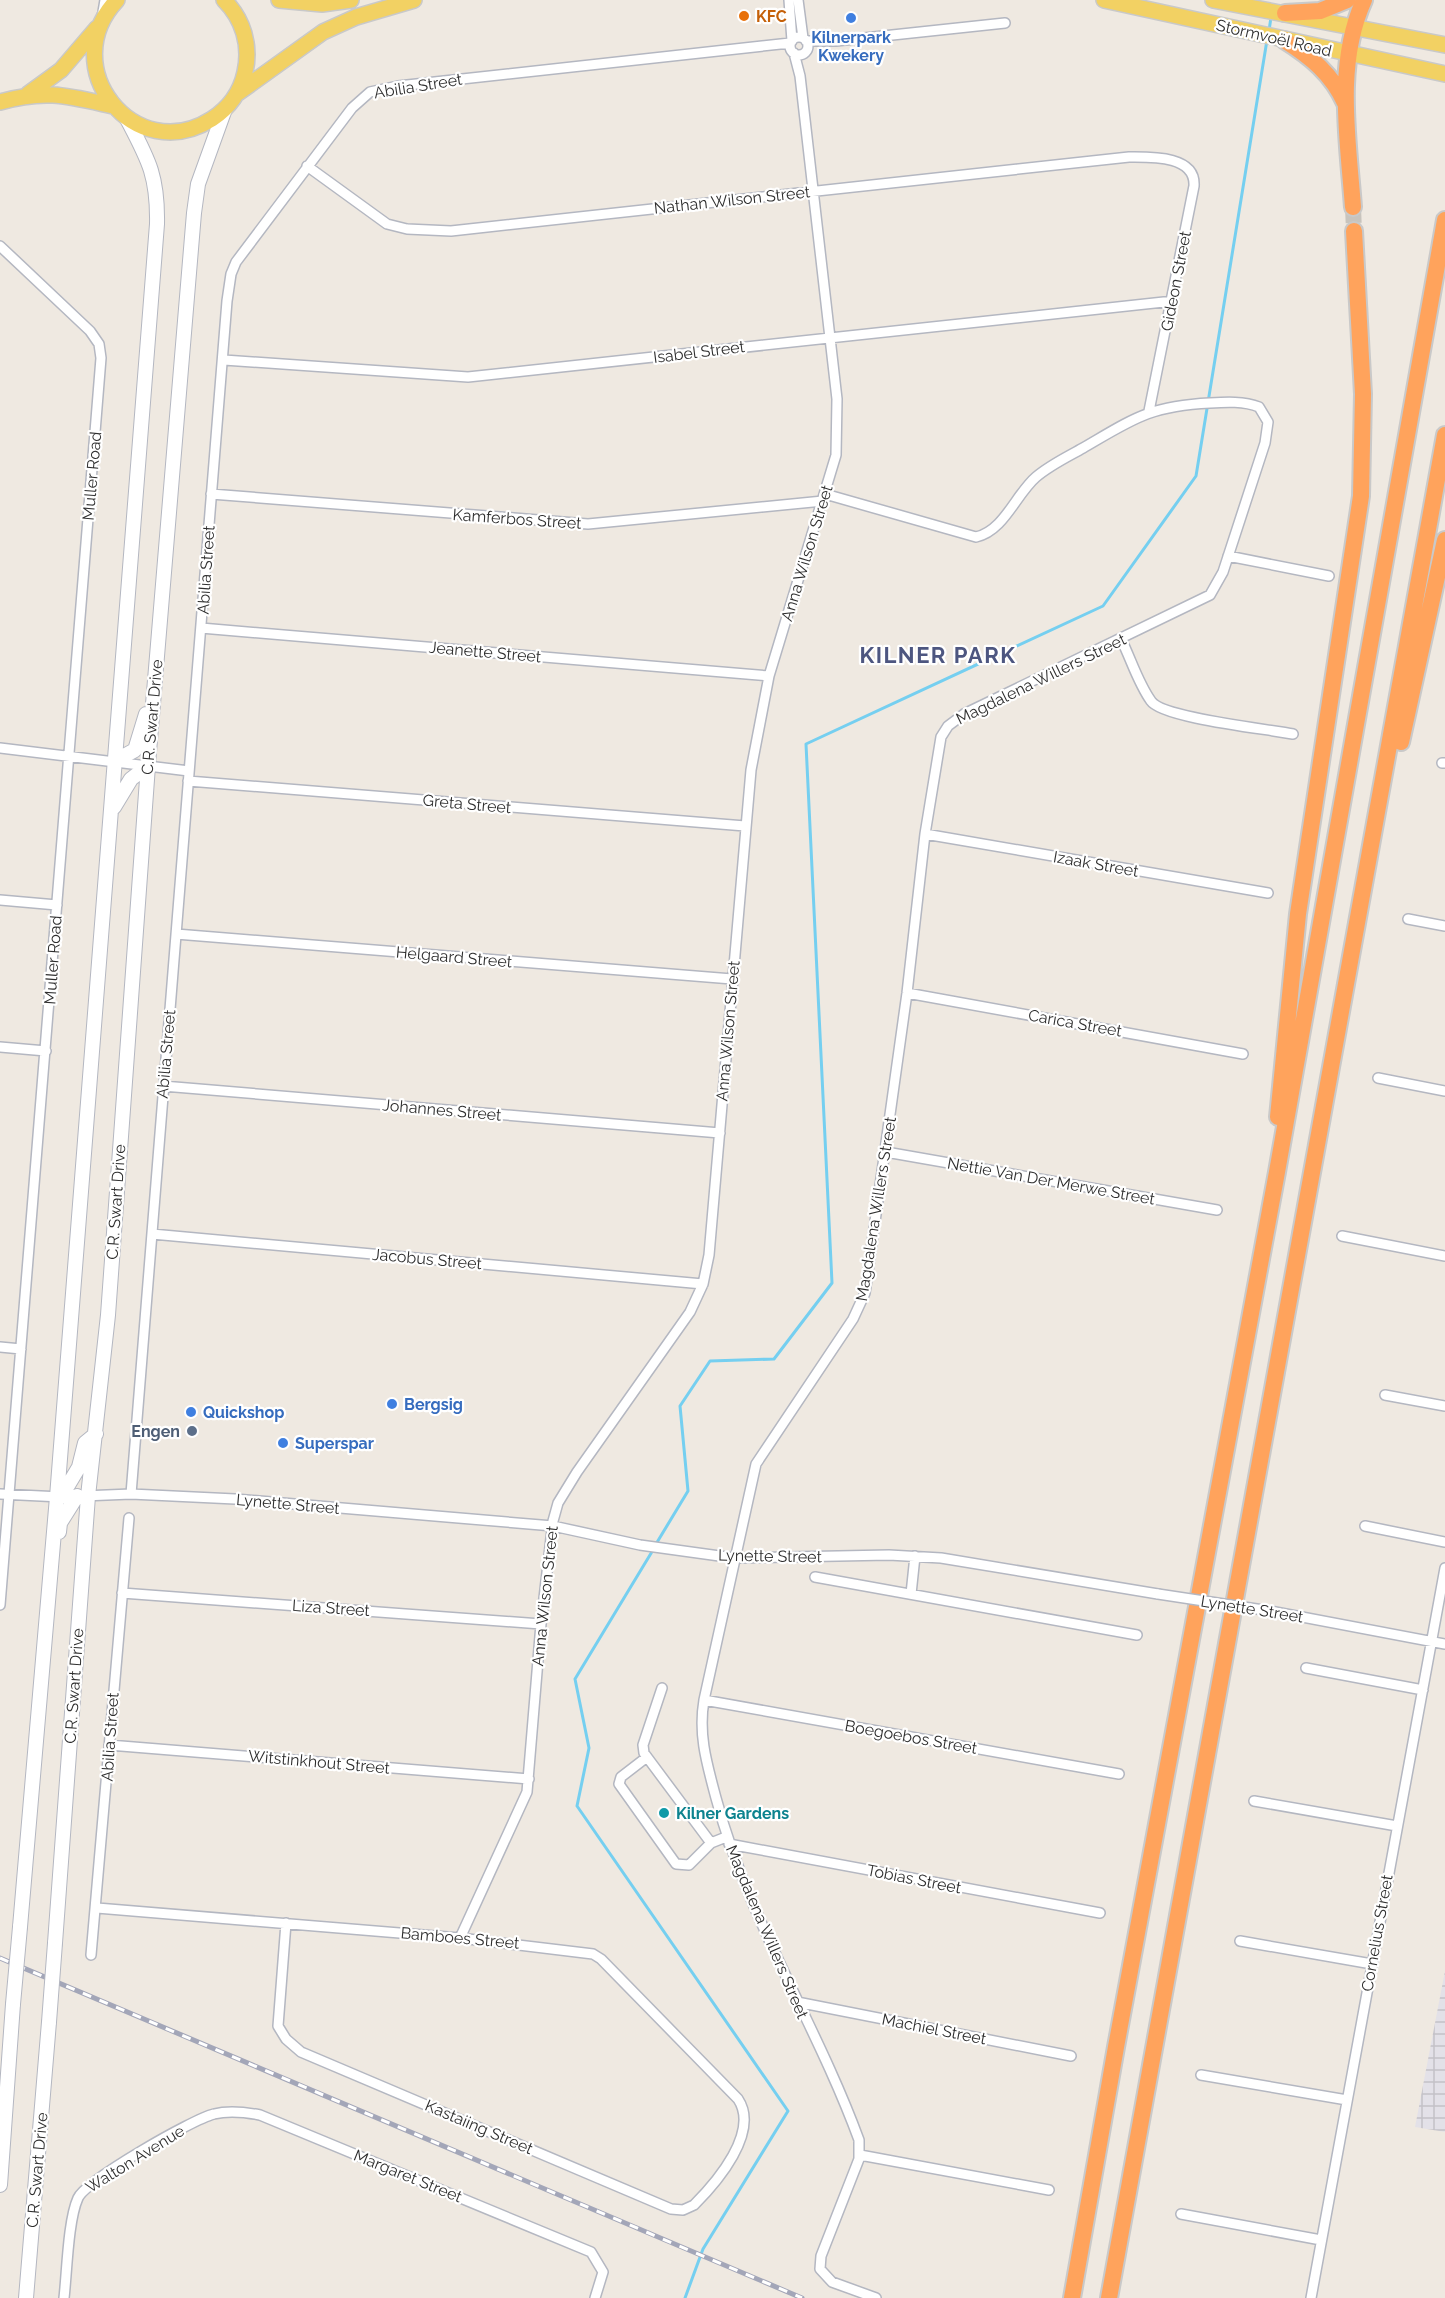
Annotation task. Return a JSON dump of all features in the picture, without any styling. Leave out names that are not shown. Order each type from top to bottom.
[{"type":"highway","points":[[1284,13],[1326,9],[1347,0]]},
{"type":"highway","points":[[1353,207],[1348,110],[1348,55],[1353,27],[1364,0]]},
{"type":"highway","points":[[1283,40],[1326,71],[1348,110]]},
{"type":"highway","points":[[1072,2298],[1118,2035],[1277,1172],[1445,220]]},
{"type":"highway","points":[[1277,1172],[1278,1109],[1298,914],[1361,496],[1363,394],[1354,231]]},
{"type":"highway","points":[[1109,2298],[1445,435]]},
{"type":"highway","points":[[1338,1027],[1445,540]]},
{"type":"main road","points":[[28,94],[68,63],[117,0]]},
{"type":"main road","points":[[101,22],[94,48],[94,66],[101,87],[113,106],[126,117],[151,129],[179,131],[202,125],[225,109],[237,93],[245,73],[247,46],[239,20],[224,0]]},
{"type":"main road","points":[[279,0],[322,4],[351,0]]},
{"type":"main road","points":[[237,93],[323,32],[356,17],[414,0]]},
{"type":"main road","name":"Stormvoël Road","points":[[1104,0],[1348,55],[1445,74]]},
{"type":"main road","name":"Stormvoël Road","points":[[1213,0],[1445,45]]},
{"type":"main road","points":[[0,102],[28,94],[70,96],[113,106]]},
{"type":"main road","name":"C.R. Swart Drive","points":[[26,2298],[55,1943],[83,1496],[96,1434],[108,1315],[148,766],[196,192],[225,109]]},
{"type":"main road","name":"C.R. Swart Drive","points":[[0,2185],[52,1548],[59,1497],[158,198],[150,163],[126,117]]},
{"type":"main road","points":[[115,762],[135,750],[154,697]]},
{"type":"main road","points":[[111,812],[131,779],[148,766]]},
{"type":"main road","points":[[59,1497],[79,1467],[85,1443],[96,1434]]},
{"type":"main road","points":[[52,1548],[60,1523],[83,1496]]},
{"type":"street","points":[[101,22],[105,0]]},
{"type":"street","name":"Anna Wilson Street","points":[[789,0],[798,46]]},
{"type":"street","name":"Anna Wilson Street","points":[[460,1938],[519,1814],[529,1779],[541,1624],[558,1503],[568,1484],[664,1352],[690,1312],[702,1284],[709,1255],[751,770],[769,676],[824,498],[836,454],[838,428],[830,337],[800,76],[798,0]]},
{"type":"street","name":"Abilia Street","points":[[131,1494],[228,294],[233,267],[307,165],[358,101],[377,90],[766,46],[798,46],[1005,23]]},
{"type":"street","name":"Nathan Wilson Street","points":[[307,165],[381,221],[413,230],[469,230],[1129,157],[1175,162]]},
{"type":"street","name":"Gideon Street","points":[[1149,411],[1173,301],[1194,182],[1189,168],[1175,162]]},
{"type":"street","name":"Muller Road","points":[[0,246],[96,339],[101,358],[21,1349],[4,1494],[0,1605]]},
{"type":"street","name":"Isabel Street","points":[[224,360],[468,377],[1173,301]]},
{"type":"street","name":"Kamferbos Street","points":[[212,494],[588,524],[824,498],[964,535],[982,536],[1000,521],[1023,490],[1041,473],[1149,411],[1174,405],[1218,402],[1259,407]]},
{"type":"street","name":"Magdalena Willers Street","points":[[860,2155],[859,2140],[852,2123],[758,1920],[728,1841],[702,1741],[701,1722],[704,1700],[747,1495],[759,1457],[860,1309],[865,1293],[886,1152],[925,834],[939,743],[948,726],[964,714],[1210,595],[1220,581],[1266,436],[1267,417],[1259,407]]},
{"type":"street","points":[[1228,556],[1329,576]]},
{"type":"street","name":"Jeanette Street","points":[[201,628],[769,676]]},
{"type":"street","points":[[1121,639],[1148,696],[1157,708],[1178,714],[1293,734]]},
{"type":"street","points":[[0,748],[69,754],[189,771]]},
{"type":"street","name":"Greta Street","points":[[188,781],[745,826]]},
{"type":"street","name":"Izaak Street","points":[[925,834],[1268,893]]},
{"type":"street","points":[[0,900],[57,905]]},
{"type":"street","points":[[1408,919],[1445,926]]},
{"type":"street","name":"Helgaard Street","points":[[176,934],[732,979]]},
{"type":"street","name":"Carica Street","points":[[907,993],[1243,1054]]},
{"type":"street","points":[[0,1047],[46,1051]]},
{"type":"street","points":[[1378,1078],[1445,1091]]},
{"type":"street","name":"Johannes Street","points":[[163,1086],[720,1133]]},
{"type":"street","name":"Nettie Van Der Merwe Street","points":[[886,1152],[1217,1210]]},
{"type":"street","name":"Jacobus Street","points":[[152,1234],[702,1284]]},
{"type":"street","points":[[1342,1236],[1445,1256]]},
{"type":"street","points":[[0,1347],[21,1349]]},
{"type":"street","points":[[1384,1395],[1445,1406]]},
{"type":"street","name":"Lynette Street","points":[[4,1494],[59,1497],[131,1494],[235,1499],[553,1526],[640,1545],[734,1558],[915,1556],[967,1561],[1270,1611],[1445,1644]]},
{"type":"street","name":"Abilia Street","points":[[91,1955],[97,1908],[129,1518]]},
{"type":"street","points":[[1365,1526],[1445,1542]]},
{"type":"street","points":[[911,1594],[915,1556]]},
{"type":"street","name":"Cornelius Street","points":[[1311,2298],[1445,1568]]},
{"type":"street","points":[[815,1577],[1137,1635]]},
{"type":"street","name":"Liza Street","points":[[122,1593],[541,1624]]},
{"type":"street","points":[[1306,1668],[1423,1690]]},
{"type":"street","points":[[662,1688],[644,1745],[647,1757],[711,1843]]},
{"type":"street","name":"Boegoebos Street","points":[[704,1700],[1119,1774]]},
{"type":"street","name":"Witstinkhout Street","points":[[110,1745],[529,1779]]},
{"type":"street","points":[[647,1757],[621,1777],[619,1784],[676,1864],[689,1865],[711,1843],[728,1841]]},
{"type":"street","points":[[1254,1801],[1397,1826]]},
{"type":"street","name":"Tobias Street","points":[[728,1841],[1100,1913]]},
{"type":"street","name":"Bamboes Street","points":[[97,1908],[460,1938],[574,1950],[596,1955],[738,2099],[743,2108],[745,2122]]},
{"type":"street","name":"Kastaiing Street","points":[[286,1923],[278,2026],[286,2039],[301,2052],[676,2210],[689,2207],[699,2199],[739,2146],[745,2122]]},
{"type":"street","points":[[1240,1941],[1372,1964]]},
{"type":"street","name":"Machiel Street","points":[[797,2002],[1071,2056]]},
{"type":"street","points":[[1201,2075],[1347,2100]]},
{"type":"street","name":"Margaret Street","points":[[222,2112],[260,2115],[591,2252],[603,2272],[595,2298]]},
{"type":"street","name":"Walton Avenue","points":[[64,2298],[75,2204],[84,2189],[195,2121],[222,2112]]},
{"type":"street","points":[[876,2298],[828,2279],[820,2269],[820,2260],[860,2155],[1048,2190]]},
{"type":"street","points":[[1181,2214],[1321,2240]]},
{"type":"shaded area","points":[[1445,1971],[1445,2132],[1415,2127]]},
{"type":"waterway","points":[[1269,31],[1271,17]]},
{"type":"waterway","points":[[656,1544],[688,1491],[680,1406],[710,1361],[774,1359],[832,1283],[806,744],[1103,606],[1196,476],[1267,40]]},
{"type":"waterway","points":[[653,1550],[575,1679],[589,1748],[577,1806],[788,2111],[703,2249],[685,2298]]},
{"type":"tunnel","points":[[1353,207],[1354,231]]},
{"type":"railway","points":[[0,1958],[802,2298]]},
{"type":"place","name":"KFC","points":[[744,16]]},
{"type":"place","name":"Kilnerpark Kwekery","points":[[851,18]]},
{"type":"place","name":"Bergsig","points":[[392,1404]]},
{"type":"place","name":"Quickshop","points":[[191,1412]]},
{"type":"place","name":"Engen","points":[[192,1431]]},
{"type":"place","name":"Superspar","points":[[283,1443]]},
{"type":"place","name":"Kilner Gardens","points":[[664,1813]]},
{"type":"district","name":"KILNER PARK","points":[[938,655]]}]
